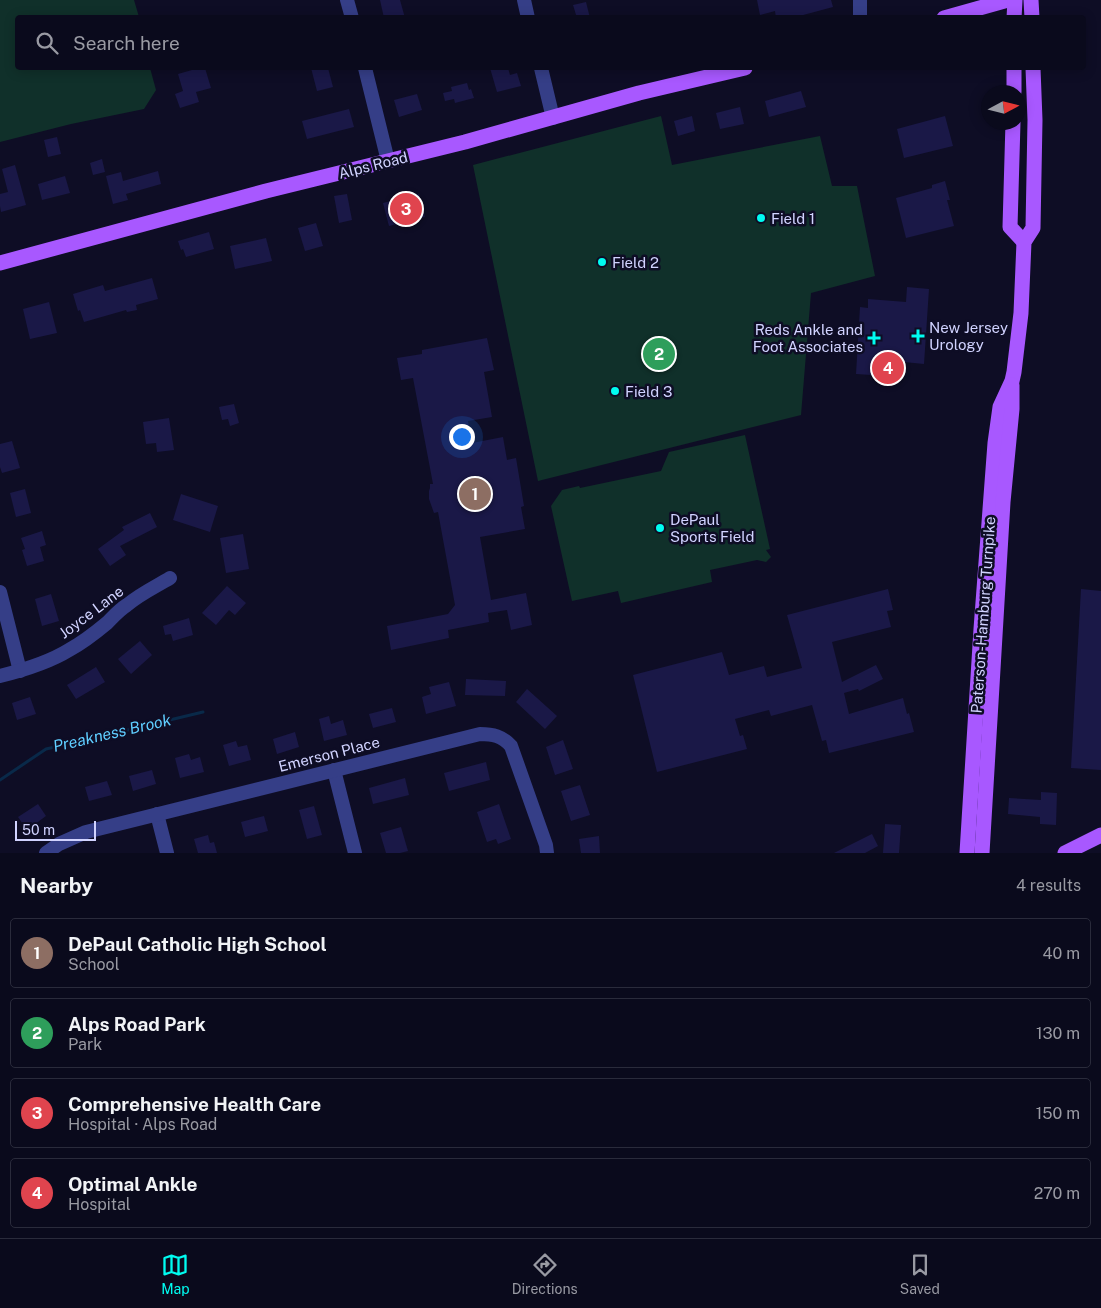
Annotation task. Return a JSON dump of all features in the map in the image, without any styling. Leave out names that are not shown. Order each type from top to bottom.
[{"type":"main road","points":[[955,15],[1008,0]]},
{"type":"main road","points":[[1014,15],[1015,0]]},
{"type":"main road","points":[[1031,0],[1032,15]]},
{"type":"main road","name":"Alps Road","points":[[0,263],[266,192],[465,142],[639,94],[737,70]]},
{"type":"main road","points":[[1014,70],[1014,85]]},
{"type":"main road","name":"Paterson-Hamburg Turnpike","points":[[985,850],[1003,502],[1012,409],[1012,381],[1021,313],[1024,242],[1033,228],[1033,70]]},
{"type":"main road","points":[[1013,130],[1010,227],[1024,242]]},
{"type":"main road","name":"Paterson-Hamburg Turnpike","points":[[967,853],[995,443],[1000,407],[1012,381]]},
{"type":"main road","points":[[1066,853],[1101,834]]},
{"type":"street","points":[[347,0],[351,15]]},
{"type":"street","points":[[524,0],[527,15]]},
{"type":"street","points":[[860,0],[860,15]]},
{"type":"street","points":[[365,70],[388,161]]},
{"type":"street","points":[[542,70],[554,118]]},
{"type":"street","name":"Joyce Lane","points":[[0,676],[49,661],[68,651],[100,629],[125,605],[170,578]]},
{"type":"street","points":[[0,592],[20,670]]},
{"type":"street","name":"Emerson Place","points":[[46,853],[59,844],[80,834],[480,734],[498,736],[506,740],[511,746],[546,845],[547,853]]},
{"type":"street","points":[[334,770],[355,853]]},
{"type":"street","points":[[157,814],[167,853]]},
{"type":"green space","points":[[0,0],[134,0],[138,15],[15,15],[15,70],[151,70],[156,90],[144,109],[71,124],[0,142]]},
{"type":"green space","points":[[661,116],[672,165],[820,136],[832,186],[857,186],[875,276],[811,293],[801,415],[538,481],[473,165]]},
{"type":"green space","name":"DePaul Sports Field","points":[[745,435],[770,549],[766,550],[771,557],[766,562],[757,560],[710,570],[712,582],[621,603],[618,591],[572,601],[551,506],[562,490],[661,471],[669,452]]},
{"type":"building","points":[[380,0],[400,0],[404,15],[383,15]]},
{"type":"building","points":[[757,0],[831,0],[833,7],[803,15],[776,15],[775,11],[760,15]]},
{"type":"building","points":[[586,2],[589,15],[576,15],[573,5]]},
{"type":"building","points":[[192,70],[206,70],[211,88],[196,92],[199,102],[180,108],[175,94],[183,91],[178,74]]},
{"type":"building","points":[[312,70],[329,70],[333,87],[317,91]]},
{"type":"building","points":[[491,70],[509,70],[510,75],[517,73],[521,86],[497,92]]},
{"type":"building","points":[[467,83],[474,98],[455,103],[454,99],[445,101],[443,93],[452,91],[451,87]]},
{"type":"building","points":[[801,91],[806,107],[769,117],[765,101]]},
{"type":"building","points":[[417,94],[422,110],[399,117],[394,100]]},
{"type":"building","points":[[740,107],[744,124],[720,129],[716,113]]},
{"type":"building","points":[[349,109],[354,127],[307,139],[302,121]]},
{"type":"building","points":[[692,116],[695,131],[678,136],[674,121]]},
{"type":"building","points":[[945,116],[953,146],[904,158],[897,129]]},
{"type":"building","points":[[57,137],[61,154],[48,157],[44,140]]},
{"type":"building","points":[[102,159],[105,172],[93,175],[90,163]]},
{"type":"building","points":[[15,165],[26,205],[1,212],[0,194],[8,192],[2,169]]},
{"type":"building","points":[[158,171],[161,184],[126,194],[128,200],[113,204],[106,176],[121,172],[123,181]]},
{"type":"building","points":[[65,176],[70,193],[42,200],[38,184]]},
{"type":"building","points":[[945,181],[950,200],[947,200],[954,226],[906,238],[896,198],[932,188],[932,185]]},
{"type":"building","points":[[347,194],[352,220],[339,223],[334,196]]},
{"type":"building","points":[[419,194],[425,217],[389,226],[383,203]]},
{"type":"building","points":[[316,223],[323,246],[305,251],[298,228]]},
{"type":"building","points":[[209,232],[214,249],[186,257],[178,241]]},
{"type":"building","points":[[266,238],[272,261],[235,269],[230,246]]},
{"type":"building","points":[[152,278],[158,299],[136,305],[137,310],[127,312],[126,310],[84,322],[80,310],[78,311],[73,294],[103,285],[105,291]]},
{"type":"building","points":[[907,287],[929,289],[924,364],[894,361],[893,371],[887,370],[887,376],[856,374],[860,307],[868,308],[868,299],[906,302]]},
{"type":"building","points":[[49,302],[57,333],[30,339],[23,309]]},
{"type":"building","points":[[487,338],[494,370],[484,372],[492,417],[468,421],[472,443],[503,437],[507,460],[516,458],[524,506],[521,507],[525,529],[480,537],[491,600],[526,593],[532,625],[511,630],[507,610],[488,613],[489,622],[448,630],[449,638],[391,650],[387,626],[448,614],[455,605],[438,512],[434,513],[429,499],[430,484],[433,484],[413,378],[401,380],[397,358],[422,354],[422,350]]},
{"type":"building","points":[[234,404],[239,423],[230,426],[228,419],[222,420],[219,407]]},
{"type":"building","points":[[169,418],[174,450],[157,452],[156,443],[146,444],[143,422]]},
{"type":"building","points":[[12,441],[20,468],[2,473],[0,467],[0,444]]},
{"type":"building","points":[[25,489],[31,513],[16,517],[10,493]]},
{"type":"building","points":[[181,494],[218,506],[210,532],[173,520]]},
{"type":"building","points":[[150,513],[157,527],[120,546],[126,555],[110,566],[98,549],[124,530],[122,527]]},
{"type":"building","points":[[42,531],[46,545],[40,547],[44,561],[27,566],[22,550],[25,549],[21,538]]},
{"type":"building","points":[[243,534],[249,569],[226,573],[220,538]]},
{"type":"building","points":[[227,586],[246,603],[235,615],[229,610],[216,625],[202,613]]},
{"type":"building","points":[[888,589],[893,610],[887,611],[891,627],[832,642],[842,682],[876,665],[883,679],[859,691],[858,689],[844,693],[849,714],[903,698],[914,732],[829,753],[826,740],[822,741],[812,705],[771,716],[769,710],[735,719],[740,736],[743,735],[747,749],[657,772],[633,675],[722,652],[729,675],[764,666],[767,677],[802,668],[787,615]]},
{"type":"building","points":[[1081,589],[1101,591],[1101,770],[1071,768]]},
{"type":"building","points":[[51,594],[59,621],[42,626],[35,599]]},
{"type":"building","points":[[189,618],[193,635],[173,641],[171,634],[165,635],[163,626]]},
{"type":"building","points":[[140,641],[152,655],[131,674],[118,659]]},
{"type":"building","points":[[96,667],[105,682],[76,699],[67,685]]},
{"type":"building","points":[[466,679],[506,681],[505,696],[465,695]]},
{"type":"building","points":[[449,682],[456,706],[426,714],[422,697],[431,694],[429,687]]},
{"type":"building","points":[[527,689],[557,716],[545,729],[516,702]]},
{"type":"building","points":[[30,697],[36,714],[17,720],[12,703]]},
{"type":"building","points":[[392,708],[396,722],[373,728],[369,714]]},
{"type":"building","points":[[329,716],[331,724],[343,720],[347,735],[324,741],[319,719]]},
{"type":"building","points":[[295,732],[299,747],[277,754],[273,739]]},
{"type":"building","points":[[563,740],[573,769],[555,775],[546,747]]},
{"type":"building","points":[[236,741],[238,747],[247,745],[251,760],[229,766],[223,745]]},
{"type":"building","points":[[189,754],[191,760],[200,757],[204,772],[180,778],[175,758]]},
{"type":"building","points":[[486,762],[490,780],[449,791],[444,773]]},
{"type":"building","points":[[152,770],[156,784],[133,791],[129,776]]},
{"type":"building","points":[[405,778],[409,795],[373,804],[369,788]]},
{"type":"building","points":[[107,781],[112,795],[89,801],[85,787]]},
{"type":"building","points":[[580,785],[590,815],[571,821],[561,791]]},
{"type":"building","points":[[1041,792],[1057,793],[1056,825],[1040,824],[1040,817],[1008,814],[1009,798],[1041,800]]},
{"type":"building","points":[[38,804],[46,816],[27,830],[18,817]]},
{"type":"building","points":[[499,804],[511,839],[498,844],[496,839],[487,842],[477,812]]},
{"type":"building","points":[[314,806],[322,835],[307,839],[299,810]]},
{"type":"building","points":[[264,816],[268,831],[245,837],[241,822]]},
{"type":"building","points":[[885,824],[901,825],[899,853],[883,853]]},
{"type":"building","points":[[401,827],[408,851],[386,853],[380,833]]},
{"type":"building","points":[[872,834],[878,846],[865,853],[834,853]]},
{"type":"building","points":[[208,835],[210,843],[214,842],[217,853],[198,853],[194,839]]},
{"type":"building","points":[[599,836],[600,853],[581,853],[579,839]]},
{"type":"waterway","name":"Preakness Brook","points":[[0,780],[46,749],[203,712]]},
{"type":"place","name":"Comprehensive Health Care","points":[[406,209]]},
{"type":"place","name":"Field 1","points":[[761,218]]},
{"type":"place","name":"Field 2","points":[[602,262]]},
{"type":"place","name":"New Jersey Urology","points":[[918,336]]},
{"type":"place","name":"Reds Ankle and Foot Associates","points":[[874,338]]},
{"type":"place","name":"Alps Road Park","points":[[659,354]]},
{"type":"place","name":"Optimal Ankle","points":[[888,368]]},
{"type":"place","name":"Field 3","points":[[615,391]]},
{"type":"place","name":"DePaul Catholic High School","points":[[475,494]]},
{"type":"place","name":"DePaul Sports Field","points":[[660,528]]}]
